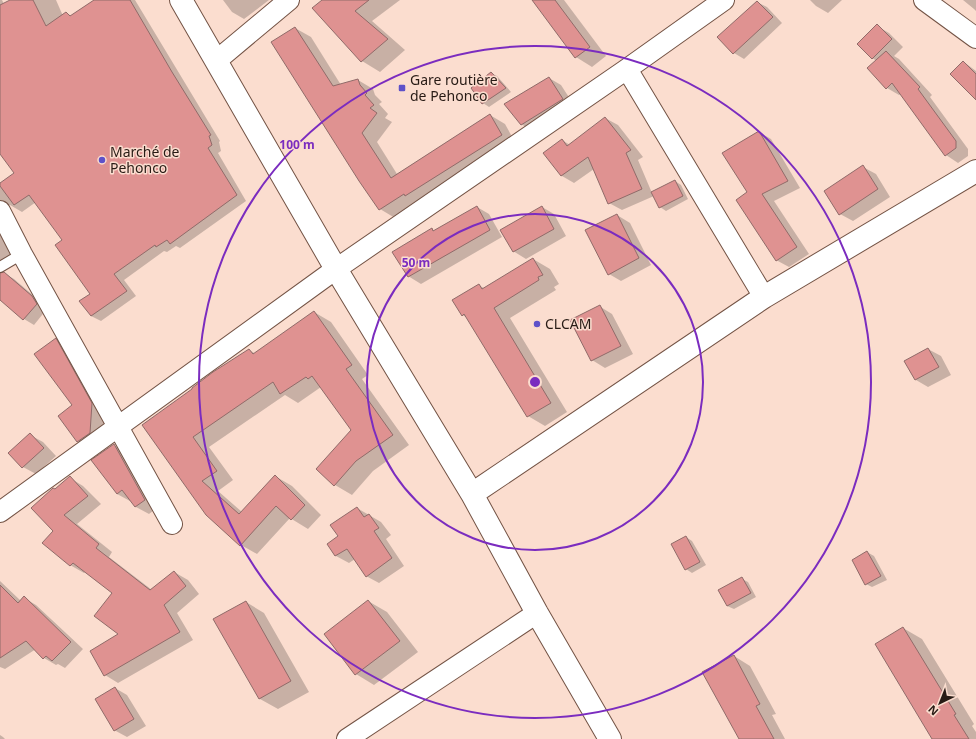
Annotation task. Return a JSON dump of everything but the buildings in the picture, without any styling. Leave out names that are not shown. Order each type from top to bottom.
[{"type":"main road","points":[[181,0],[336,269],[472,494],[537,613],[610,739]]},
{"type":"main road","points":[[472,494],[764,298],[976,171]]},
{"type":"street","points":[[216,62],[289,0]]},
{"type":"street","points":[[0,512],[336,269],[627,69],[724,0]]},
{"type":"street","points":[[924,0],[976,38]]},
{"type":"street","points":[[627,69],[764,298]]},
{"type":"street","points":[[0,211],[22,254],[172,524]]},
{"type":"street","points":[[347,739],[537,613]]},
{"type":"lane","points":[[0,267],[22,254]]},
{"type":"place","name":"Gare routière de Pehonco","points":[[402,88]]},
{"type":"place","name":"Marché de Pehonco","points":[[102,160]]},
{"type":"place","name":"CLCAM","points":[[537,324]]}]
